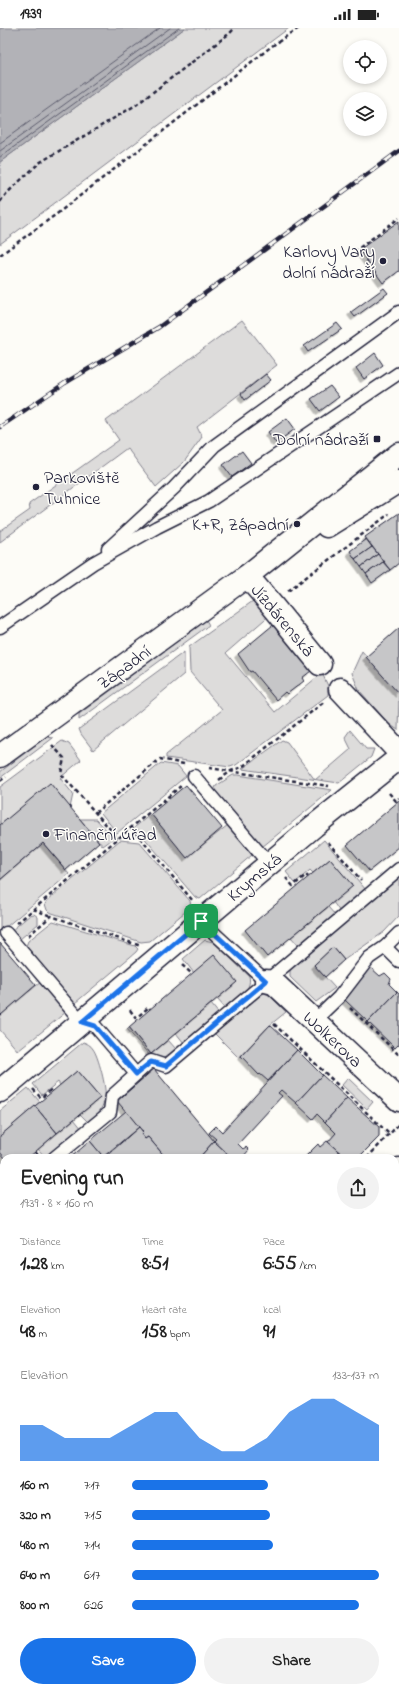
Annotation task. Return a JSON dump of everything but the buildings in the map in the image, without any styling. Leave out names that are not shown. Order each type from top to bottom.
[{"type":"street","name":"Západní","points":[[0,756],[247,576],[386,462],[399,454]]},
{"type":"street","name":"Západní","points":[[247,576],[399,481]]},
{"type":"street","name":"Jízdárenská","points":[[247,576],[320,664]]},
{"type":"street","points":[[340,689],[399,752]]},
{"type":"street","name":"Krymská","points":[[0,1091],[82,1022],[199,914],[277,870],[314,826],[399,758]]},
{"type":"street","name":"Wolkerova","points":[[266,981],[274,983],[399,1100]]},
{"type":"lane","points":[[93,563],[174,488],[214,446],[399,312]]},
{"type":"lane","points":[[0,627],[93,563],[157,527],[209,501],[399,373]]},
{"type":"lane","points":[[194,776],[277,870]]},
{"type":"lane","points":[[59,1154],[110,1112],[112,1096],[136,1074],[151,1062],[166,1066],[399,869]]},
{"type":"lane","points":[[199,914],[266,981]]},
{"type":"lane","points":[[6,932],[82,1022],[95,1026],[136,1074]]},
{"type":"lane","points":[[314,1021],[339,997],[369,958],[385,947],[399,933]]},
{"type":"lane","points":[[385,947],[399,961]]},
{"type":"path","points":[[0,202],[39,163],[136,105],[235,28]]},
{"type":"path","points":[[0,255],[58,213],[272,46],[298,28]]},
{"type":"path","points":[[354,252],[399,218]]},
{"type":"path","points":[[271,604],[393,511]]},
{"type":"path","points":[[206,790],[231,771],[242,766],[340,689]]},
{"type":"path","points":[[51,743],[64,758],[61,774],[118,838]]},
{"type":"path","points":[[6,932],[194,776],[183,764]]},
{"type":"path","points":[[314,826],[372,892]]},
{"type":"path","points":[[131,827],[199,914]]},
{"type":"path","points":[[277,870],[293,886],[306,875],[308,877]]},
{"type":"path","points":[[33,909],[147,948]]},
{"type":"path","points":[[17,946],[51,916]]},
{"type":"path","points":[[181,964],[192,974]]},
{"type":"path","points":[[339,997],[399,1055]]},
{"type":"path","points":[[128,1007],[136,1018],[149,1007],[150,1009]]},
{"type":"path","points":[[274,1024],[389,1134]]},
{"type":"path","points":[[32,1088],[42,1098],[52,1089],[53,1090]]},
{"type":"path","points":[[370,1154],[399,1124]]},
{"type":"shaded area","points":[[185,28],[289,28],[0,244],[0,162]]},
{"type":"shaded area","points":[[242,320],[277,365],[197,427],[202,437],[184,462],[156,487],[127,448],[0,542],[0,531],[30,510],[29,504],[119,440],[106,421]]},
{"type":"shaded area","points":[[253,601],[272,613],[226,653],[275,712],[322,673],[328,686],[328,695],[236,765],[230,767],[166,758],[166,755],[222,710],[190,672],[189,647]]},
{"type":"shaded area","points":[[206,620],[209,625],[79,720],[79,714]]},
{"type":"shaded area","points":[[362,651],[399,694],[398,730],[389,724],[359,690],[352,673]]},
{"type":"shaded area","points":[[184,652],[184,674],[93,750],[79,729]]},
{"type":"shaded area","points":[[350,730],[366,749],[374,749],[371,757],[339,783],[315,780],[351,749],[345,737]]},
{"type":"shaded area","points":[[46,737],[53,738],[0,778],[0,772]]},
{"type":"shaded area","points":[[282,740],[287,742],[315,779],[242,769]]},
{"type":"shaded area","points":[[62,741],[69,744],[81,760],[60,778],[73,794],[70,808],[0,825],[0,787]]},
{"type":"shaded area","points":[[161,763],[178,766],[186,776],[117,833],[101,813]]},
{"type":"shaded area","points":[[233,775],[332,790],[262,847],[214,791],[216,786]]},
{"type":"shaded area","points":[[151,814],[187,857],[228,825],[252,855],[200,899],[195,897],[135,827]]},
{"type":"shaded area","points":[[80,819],[96,819],[114,838],[103,846]]},
{"type":"shaded area","points":[[120,840],[139,842],[190,901],[191,907],[150,941],[141,942],[49,912],[45,904]]},
{"type":"shaded area","points":[[324,840],[366,890],[340,912],[333,902],[352,886],[330,859],[313,873],[310,870],[295,883],[286,872]]},
{"type":"shaded area","points":[[43,843],[69,874],[0,932],[0,880]]},
{"type":"shaded area","points":[[399,875],[399,916],[384,932],[344,960],[333,947],[314,965],[335,988],[316,1002],[290,977],[290,970],[292,966]]},
{"type":"shaded area","points":[[328,907],[336,916],[299,946],[291,937]]},
{"type":"shaded area","points":[[34,914],[38,917],[38,924],[20,939],[12,930],[30,915]]},
{"type":"shaded area","points":[[53,921],[135,946],[138,949],[75,1003],[26,946],[28,941]]},
{"type":"shaded area","points":[[205,940],[213,942],[249,976],[250,981],[246,991],[226,1009],[217,999],[236,982],[194,973],[183,959]]},
{"type":"shaded area","points":[[41,982],[66,1012],[18,1051],[0,1030],[0,1014]]},
{"type":"shaded area","points":[[264,993],[269,995],[286,1012],[270,1025],[239,1058],[213,1032],[257,995]]},
{"type":"shaded area","points":[[211,1004],[219,1014],[184,1043],[176,1033]]},
{"type":"shaded area","points":[[129,1027],[151,1054],[168,1040],[176,1049],[166,1058],[150,1056],[127,1029]]},
{"type":"shaded area","points":[[83,1042],[91,1046],[95,1052],[102,1072],[105,1087],[105,1097],[101,1108],[89,1123],[80,1114],[100,1098],[77,1071],[60,1085],[58,1082],[42,1095],[33,1084]]},
{"type":"shaded area","points":[[348,1078],[373,1102],[367,1109],[342,1085]]},
{"type":"shaded area","points":[[28,1088],[40,1102],[0,1136],[0,1111]]},
{"type":"shaded area","points":[[74,1119],[82,1129],[51,1154],[42,1154],[38,1149]]},
{"type":"water","points":[[0,28],[185,28],[0,162]]},
{"type":"railway","points":[[0,427],[65,383],[159,327],[399,151]]},
{"type":"place","name":"Karlovy Vary dolní nádraží","points":[[383,261]]},
{"type":"place","name":"Dolní nádraží","points":[[377,439]]},
{"type":"place","name":"Parkoviště Tuhnice","points":[[36,487]]},
{"type":"place","name":"K+R, Západní","points":[[297,524]]},
{"type":"place","name":"Finanční úřad","points":[[46,834]]},
{"type":"route","points":[[201,921],[266,981],[166,1066],[151,1062],[136,1074],[95,1026],[82,1022],[201,921]]}]
